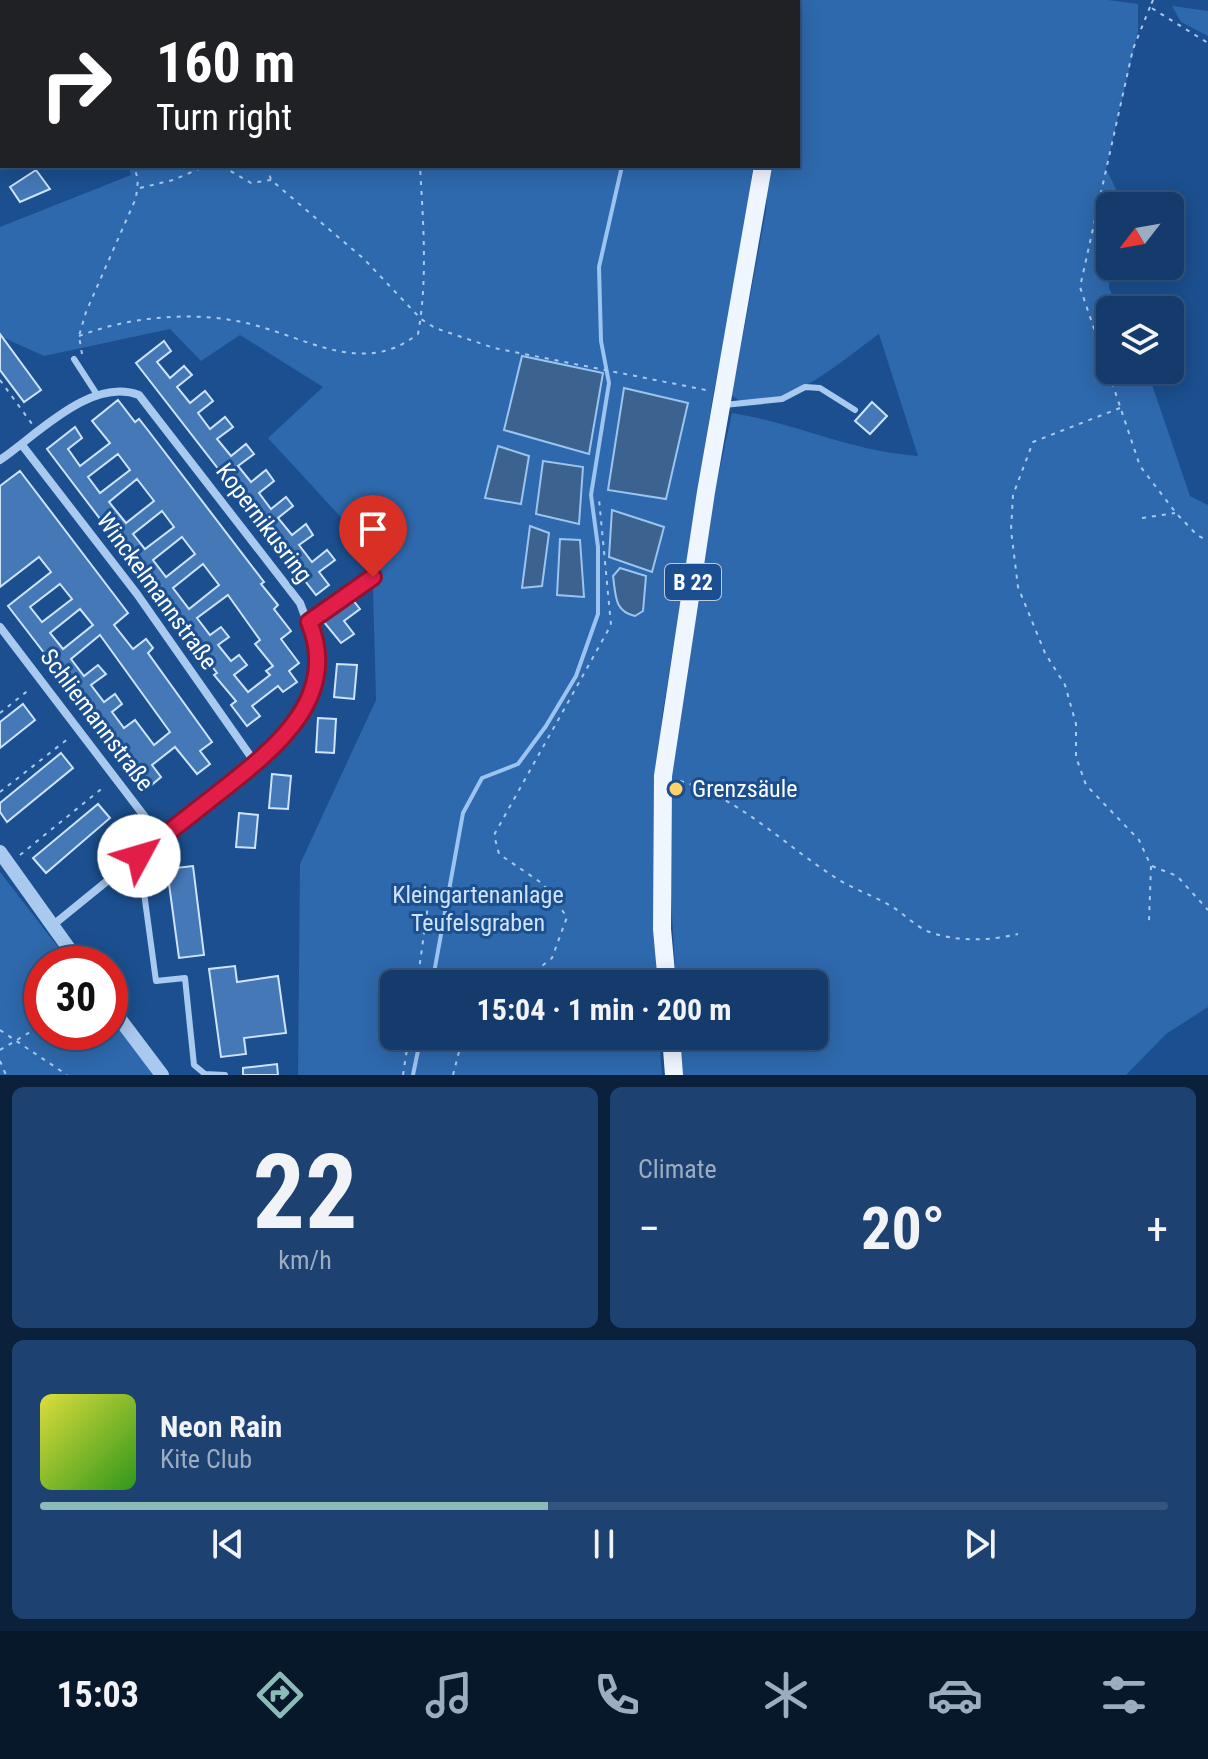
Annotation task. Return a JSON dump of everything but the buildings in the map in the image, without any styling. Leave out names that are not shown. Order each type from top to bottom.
[{"type":"main road","name":"B 22","points":[[666,970],[662,929],[663,776],[763,168]]},
{"type":"main road","points":[[672,1050],[674,1075]]},
{"type":"street","name":"Kopernikusring","points":[[53,925],[256,764],[287,735],[314,687],[317,648],[300,603],[151,407],[139,395],[126,390],[96,393]]},
{"type":"street","points":[[0,460],[96,393]]},
{"type":"street","name":"Winckelmannstraße","points":[[22,445],[137,594],[256,764]]},
{"type":"street","name":"Schliemannstraße","points":[[0,627],[161,838]]},
{"type":"street","points":[[4,858],[68,946]]},
{"type":"street","points":[[128,1030],[162,1075]]},
{"type":"lane","points":[[74,359],[96,393]]},
{"type":"lane","points":[[724,399],[782,399],[805,387],[820,388],[855,410]]},
{"type":"lane","points":[[309,622],[373,577]]},
{"type":"lane","points":[[139,856],[156,981],[185,978],[194,1065],[205,1074],[225,1075]]},
{"type":"path","points":[[1153,0],[1133,49],[1080,287],[1140,466],[1176,513],[1197,535],[1208,541]]},
{"type":"path","points":[[1150,7],[1208,43]]},
{"type":"path","points":[[74,359],[84,353],[79,336],[93,291],[139,188],[134,168]]},
{"type":"path","points":[[139,188],[173,180],[201,168]]},
{"type":"path","points":[[225,168],[251,183],[271,180]]},
{"type":"path","points":[[268,168],[271,180],[392,284],[421,319],[435,328],[494,348],[724,399]]},
{"type":"path","points":[[79,336],[124,323],[189,317],[231,320],[271,329],[344,354],[368,355],[399,349],[418,334],[421,319],[423,250],[420,168]]},
{"type":"path","points":[[0,380],[38,433]]},
{"type":"path","points":[[1120,408],[1033,442],[1013,495],[1011,530],[1018,587],[1045,653],[1065,685],[1076,724],[1076,757],[1086,785],[1132,831],[1151,866],[1149,921]]},
{"type":"path","points":[[537,970],[552,958],[567,917],[543,884],[499,854],[494,835],[611,625],[599,499]]},
{"type":"path","points":[[1142,518],[1176,513]]},
{"type":"path","points":[[0,713],[27,692]]},
{"type":"path","points":[[0,792],[63,743]]},
{"type":"path","points":[[663,776],[706,788],[837,878],[900,911],[926,931],[961,938],[997,940],[1018,934]]},
{"type":"path","points":[[4,858],[98,792]]},
{"type":"path","points":[[1151,866],[1177,876],[1208,910]]},
{"type":"path","points":[[419,970],[430,891]]},
{"type":"path","points":[[0,1030],[67,1075]]},
{"type":"path","points":[[0,1050],[24,1036]]},
{"type":"path","points":[[403,1075],[407,1050]]},
{"type":"path","points":[[453,1075],[459,1050]]},
{"type":"path","points":[[0,1061],[6,1075]]},
{"type":"green space","points":[[800,0],[1108,0],[1138,4],[1138,31],[1106,169],[1118,192],[1096,192],[1096,280],[1109,280],[1113,296],[1096,296],[1096,384],[1152,384],[1190,496],[1208,505],[1208,1007],[1166,1034],[1126,1075],[682,1075],[680,1050],[828,1050],[828,970],[675,970],[671,898],[671,759],[709,518],[732,413],[870,449],[918,456],[879,334],[829,371],[786,396],[765,403],[747,403],[732,395],[766,210],[769,168],[800,168]]},
{"type":"green space","points":[[1172,6],[1208,11],[1208,36],[1181,22]]},
{"type":"green space","name":"Kleingartenanlage Teufelsgraben","points":[[129,168],[753,168],[741,262],[714,389],[662,717],[657,772],[654,908],[656,970],[380,970],[380,1050],[660,1050],[662,1075],[298,1075],[300,864],[376,700],[372,551],[268,438],[323,387],[240,335],[201,361],[170,329],[44,356],[0,336],[0,227],[131,175]],"holes":[[[612,510],[663,527],[609,553]],[[530,527],[549,533],[522,588]]]},
{"type":"green space","points":[[0,872],[57,946],[24,946],[24,1050],[128,1050],[128,1040],[154,1075],[0,1075]]},
{"type":"shaded area","points":[[522,356],[603,373],[589,454],[504,430]]},
{"type":"shaded area","points":[[624,388],[688,403],[666,499],[608,490]]},
{"type":"shaded area","points":[[498,446],[529,456],[521,504],[485,498]]},
{"type":"shaded area","points":[[543,461],[583,467],[579,524],[536,514]]},
{"type":"shaded area","points":[[612,510],[664,527],[652,572],[609,557]]},
{"type":"shaded area","points":[[530,526],[549,533],[542,586],[522,588]]},
{"type":"shaded area","points":[[560,539],[580,540],[584,597],[557,595]]},
{"type":"shaded area","points":[[620,568],[646,576],[643,611],[635,616],[628,614],[617,602],[613,576]]},
{"type":"waterway","points":[[435,970],[463,813],[482,778],[518,764],[546,726],[576,676],[598,614],[598,547],[591,495],[609,383],[601,341],[599,267],[622,168]]},
{"type":"waterway","points":[[413,1075],[418,1050]]},
{"type":"place","name":"Grenzsäule","points":[[676,789]]},
{"type":"route","points":[[139,856],[256,764],[287,735],[307,705],[318,669],[317,648],[309,622],[373,577]]}]
